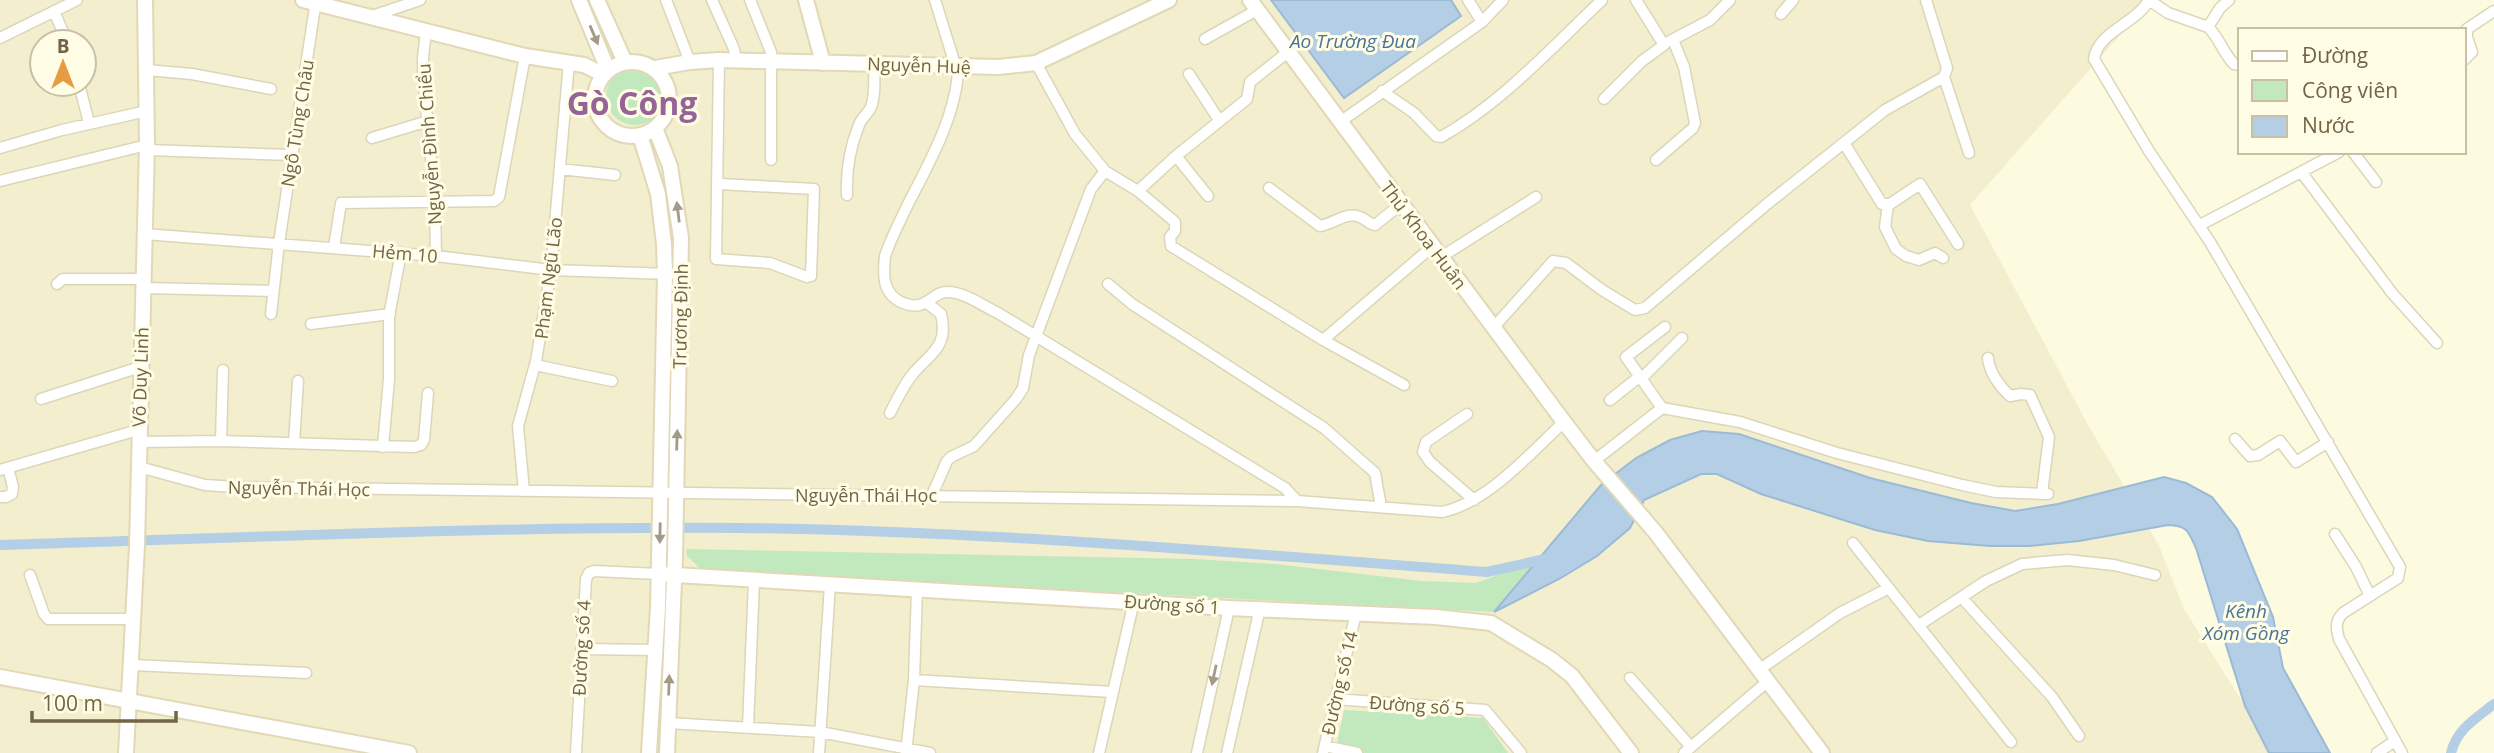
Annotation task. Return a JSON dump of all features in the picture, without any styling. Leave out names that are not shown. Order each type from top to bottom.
[{"type":"main road","name":"Võ Duy Linh","points":[[126,753],[139,467],[147,148],[145,0]]},
{"type":"main road","points":[[579,0],[606,72]]},
{"type":"main road","points":[[597,0],[625,62]]},
{"type":"main road","points":[[806,0],[824,63]]},
{"type":"main road","name":"Nguyễn Huệ","points":[[655,68],[719,60],[998,68],[1036,63],[1169,0]]},
{"type":"main road","points":[[312,1],[525,56],[569,62],[606,72]]},
{"type":"main road","name":"Thủ Khoa Huân","points":[[1253,5],[1564,422],[1656,533],[1763,676]]},
{"type":"main road","points":[[625,62],[643,63],[655,68],[669,88],[667,113],[656,128],[640,135],[627,136],[606,125],[598,115],[595,103],[596,90],[606,72],[625,62]]},
{"type":"main road","name":"Trương Định","points":[[656,128],[670,166],[677,207],[681,274],[674,575]]},
{"type":"main road","name":"Trương Định","points":[[640,135],[658,194],[664,244],[659,574]]},
{"type":"main road","points":[[649,753],[659,574]]},
{"type":"main road","name":"Đường số 1","points":[[659,574],[1491,622],[1552,660],[1572,676],[1631,753]]},
{"type":"main road","points":[[667,753],[674,575]]},
{"type":"main road","points":[[1763,676],[1822,753]]},
{"type":"main road","points":[[0,677],[409,753]]},
{"type":"street","points":[[0,38],[77,0]]},
{"type":"street","points":[[372,16],[420,0]]},
{"type":"street","points":[[666,0],[690,62]]},
{"type":"street","points":[[712,0],[734,49],[736,61]]},
{"type":"street","points":[[750,0],[771,52],[771,160]]},
{"type":"street","points":[[935,0],[955,65],[957,83],[950,110],[885,256],[883,275],[888,292],[900,302],[913,306],[926,302],[939,292],[956,293],[998,313],[1285,488],[1297,501]]},
{"type":"street","points":[[1468,0],[1482,22]]},
{"type":"street","points":[[1340,121],[1482,22],[1503,0]]},
{"type":"street","points":[[1382,91],[1414,113],[1436,136],[1441,136],[1456,129],[1507,89],[1602,0]]},
{"type":"street","points":[[1636,0],[1669,42],[1684,67],[1695,123],[1693,128],[1656,160]]},
{"type":"street","points":[[1604,99],[1642,61],[1669,42],[1710,20],[1730,0]]},
{"type":"street","points":[[1781,14],[1793,0]]},
{"type":"street","points":[[1926,0],[1947,68],[1944,77],[1969,153]]},
{"type":"street","points":[[2238,65],[2226,57],[2208,27],[2168,13],[2149,0],[2131,20],[2102,41],[2094,59],[2149,151],[2200,225],[2400,567],[2398,579],[2343,612],[2337,619],[2336,627],[2339,639],[2402,753]]},
{"type":"street","points":[[2208,27],[2220,8],[2229,0]]},
{"type":"street","name":"Ngô Tùng Châu","points":[[271,314],[312,1]]},
{"type":"street","points":[[1205,39],[1253,5]]},
{"type":"street","points":[[54,11],[61,28]]},
{"type":"street","points":[[2466,58],[2472,52],[2466,37],[2468,29],[2494,11]]},
{"type":"street","name":"Nguyễn Đình Chiểu","points":[[426,32],[423,57],[435,201],[436,256]]},
{"type":"street","points":[[1138,191],[1176,156],[1247,99],[1253,79],[1288,52]]},
{"type":"street","points":[[334,247],[341,203],[494,201],[499,197],[525,56]]},
{"type":"street","points":[[719,60],[716,259],[770,263],[807,277],[811,276],[814,189],[719,184]]},
{"type":"street","name":"Phạm Ngũ Lão","points":[[524,491],[518,426],[534,365],[551,270],[569,62]]},
{"type":"street","points":[[846,195],[850,154],[860,122],[868,113],[872,102],[874,63]]},
{"type":"street","points":[[1036,63],[1075,134],[1105,171],[1138,191],[1175,222],[1175,230],[1170,237],[1171,246],[1323,340],[1404,385]]},
{"type":"street","points":[[146,70],[192,74],[271,89]]},
{"type":"street","points":[[1189,74],[1219,120]]},
{"type":"street","points":[[1493,327],[1553,261],[1566,263],[1602,290],[1635,310],[1640,310],[1891,105],[1944,77]]},
{"type":"street","points":[[83,98],[89,123]]},
{"type":"street","points":[[0,148],[89,123],[147,111]]},
{"type":"street","points":[[372,138],[428,121]]},
{"type":"street","points":[[1844,143],[1882,204],[1888,204],[1920,184],[1958,244]]},
{"type":"street","points":[[0,181],[147,148],[292,155]]},
{"type":"street","points":[[2315,154],[2322,163]]},
{"type":"street","points":[[2200,225],[2336,154]]},
{"type":"street","points":[[2355,154],[2376,182]]},
{"type":"street","points":[[1176,156],[1209,196]]},
{"type":"street","points":[[560,169],[615,175]]},
{"type":"street","points":[[932,495],[951,457],[974,446],[1023,388],[1028,355],[1091,188],[1105,171]]},
{"type":"street","points":[[2302,173],[2392,293],[2437,342]]},
{"type":"street","points":[[1269,188],[1320,226],[1351,215],[1362,217],[1375,225],[1401,204]]},
{"type":"street","points":[[1323,340],[1437,252],[1536,197]]},
{"type":"street","points":[[1888,204],[1885,227],[1896,249],[1914,259],[1924,259],[1936,253],[1944,258]]},
{"type":"street","name":"Hẻm 10","points":[[144,234],[436,256],[551,270],[681,274]]},
{"type":"street","points":[[383,447],[389,379],[390,314],[401,253]]},
{"type":"street","points":[[57,284],[63,279],[273,291]]},
{"type":"street","points":[[1108,284],[1132,304],[1324,428],[1375,473],[1381,507]]},
{"type":"street","points":[[890,413],[909,379],[936,352],[941,342],[941,314],[926,302]]},
{"type":"street","points":[[311,324],[390,314]]},
{"type":"street","points":[[1665,327],[1626,358],[1662,408],[1740,422],[1837,453],[1962,485],[1996,492],[2045,494],[2048,431],[2030,396],[2010,396],[2006,393],[1991,371],[1988,358]]},
{"type":"street","points":[[1610,400],[1640,378],[1682,338]]},
{"type":"street","points":[[534,365],[612,381]]},
{"type":"street","points":[[41,399],[140,367]]},
{"type":"street","points":[[221,441],[223,370]]},
{"type":"street","points":[[294,443],[298,381]]},
{"type":"street","points":[[0,497],[12,494],[13,487],[4,469],[138,436],[383,447],[421,445],[426,429],[428,393]]},
{"type":"street","points":[[1598,465],[1662,408]]},
{"type":"street","points":[[1467,414],[1426,442],[1423,452],[1430,462],[1474,500]]},
{"type":"street","name":"Nguyễn Thái Học","points":[[139,467],[205,485],[236,487],[660,493],[676,501],[932,495],[1297,501],[1442,512],[1456,509],[1486,493],[1564,422]]},
{"type":"street","points":[[2235,439],[2250,456],[2258,455],[2280,441],[2296,463],[2328,442]]},
{"type":"street","points":[[2335,534],[2370,596]]},
{"type":"street","points":[[1853,543],[2011,742]]},
{"type":"street","points":[[1919,625],[1986,581],[2022,564],[2067,560],[2114,565],[2155,575]]},
{"type":"street","name":"Đường số 4","points":[[576,753],[586,579],[589,573],[610,571],[659,574]]},
{"type":"street","points":[[30,575],[48,619],[134,619]]},
{"type":"street","points":[[748,727],[754,581]]},
{"type":"street","points":[[819,753],[830,585]]},
{"type":"street","points":[[907,751],[914,680],[917,589]]},
{"type":"street","points":[[1630,678],[1688,750],[1763,676],[1840,613],[1889,589]]},
{"type":"street","points":[[1962,598],[2052,697],[2079,736]]},
{"type":"street","points":[[1099,753],[1134,601]]},
{"type":"street","points":[[1197,753],[1229,608]]},
{"type":"street","points":[[1227,753],[1260,608]]},
{"type":"street","name":"Đường số 14","points":[[1324,749],[1356,613]]},
{"type":"street","points":[[581,649],[656,650]]},
{"type":"street","points":[[132,665],[306,673]]},
{"type":"street","points":[[914,680],[1112,692]]},
{"type":"street","name":"Đường số 5","points":[[1335,699],[1485,710],[1521,753]]},
{"type":"street","points":[[668,723],[820,732],[907,751],[930,753]]},
{"type":"street","points":[[2377,753],[2395,741]]},
{"type":"street","points":[[1324,749],[1357,753]]},
{"type":"shaded area","points":[[0,0],[2151,0],[1970,205],[2087,423],[2159,546],[2184,609],[2245,706],[2269,753],[0,753]]},
{"type":"green space","points":[[635,67],[656,75],[664,96],[656,117],[635,125],[614,117],[606,96],[614,75]]},
{"type":"green space","points":[[686,549],[1194,559],[1275,564],[1422,581],[1476,583],[1537,560],[1494,612],[703,571],[687,556]]},
{"type":"green space","points":[[1344,710],[1483,718],[1508,753],[1363,753],[1336,748]]},
{"type":"water","name":"Ao Trường Đua","points":[[1271,0],[1451,0],[1461,16],[1344,98]]},
{"type":"water","name":"Kênh Xóm Gồng","points":[[1702,431],[1739,434],[1870,478],[2015,511],[2058,504],[2164,477],[2186,483],[2212,497],[2237,529],[2273,617],[2283,668],[2330,753],[2269,753],[2245,706],[2196,548],[2186,530],[2175,526],[2029,546],[1928,541],[1875,530],[1761,494],[1717,474],[1701,474],[1644,500],[1630,528],[1597,556],[1561,578],[1494,612],[1601,485],[1636,458],[1670,440]]},
{"type":"waterway","points":[[0,545],[462,531],[740,528],[1020,538],[1487,572],[1545,559]]},
{"type":"waterway","points":[[2451,753],[2462,731],[2494,704]]},
{"type":"district","name":"Gò Công","points":[[632,102]]}]
